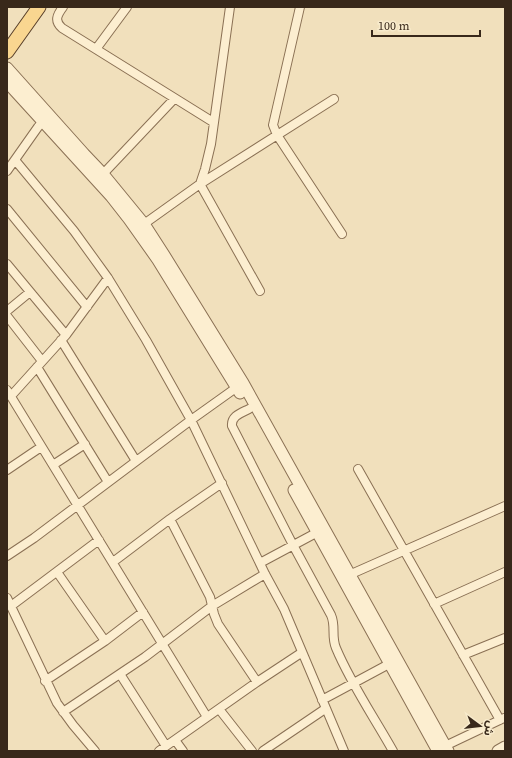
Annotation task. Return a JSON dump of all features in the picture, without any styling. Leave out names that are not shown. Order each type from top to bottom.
[{"type":"main road","points":[[7,38],[30,7]]},
{"type":"main road","points":[[7,52],[39,7]]},
{"type":"street","points":[[63,7],[56,20],[59,26],[213,122]]},
{"type":"street","points":[[96,49],[127,7]]},
{"type":"street","points":[[230,7],[208,158],[200,184],[260,291]]},
{"type":"street","points":[[300,7],[273,125],[277,135],[342,234]]},
{"type":"street","points":[[7,68],[140,234],[240,385],[249,409],[389,664],[443,749]]},
{"type":"street","points":[[7,82],[84,154],[103,174],[144,224],[196,305],[240,385],[350,576],[443,749]]},
{"type":"street","points":[[103,174],[174,99]]},
{"type":"street","points":[[144,224],[200,184],[334,99]]},
{"type":"street","points":[[7,171],[46,118]]},
{"type":"street","points":[[15,160],[74,231],[108,278],[146,340],[191,420],[264,574],[284,609],[344,751]]},
{"type":"street","points":[[7,209],[87,307]]},
{"type":"street","points":[[7,264],[64,337],[136,461]]},
{"type":"street","points":[[108,278],[64,337],[40,364],[9,393],[207,717]]},
{"type":"street","points":[[7,311],[30,292]]},
{"type":"street","points":[[7,316],[40,364],[108,482]]},
{"type":"street","points":[[7,556],[34,538],[240,385]]},
{"type":"street","points":[[249,409],[234,417],[231,423],[232,426],[334,621],[334,643],[393,751]]},
{"type":"street","points":[[53,465],[85,444]]},
{"type":"street","points":[[7,470],[41,447]]},
{"type":"street","points":[[358,469],[463,656],[502,718],[443,749]]},
{"type":"street","points":[[113,562],[170,519],[222,483]]},
{"type":"street","points":[[350,576],[505,506]]},
{"type":"street","points":[[170,519],[210,597],[218,624],[257,682]]},
{"type":"street","points":[[260,563],[316,533]]},
{"type":"street","points":[[11,606],[99,540]]},
{"type":"street","points":[[57,572],[105,641]]},
{"type":"street","points":[[434,604],[505,572]]},
{"type":"street","points":[[63,712],[120,674],[212,606],[264,574]]},
{"type":"street","points":[[7,598],[45,681],[63,712],[95,751]]},
{"type":"street","points":[[45,681],[105,641],[143,612]]},
{"type":"street","points":[[463,656],[505,638]]},
{"type":"street","points":[[159,751],[257,682],[302,653]]},
{"type":"street","points":[[322,700],[389,664]]},
{"type":"street","points":[[120,674],[166,746]]},
{"type":"street","points":[[219,709],[252,751]]},
{"type":"street","points":[[263,751],[325,709]]},
{"type":"street","points":[[175,740],[183,751]]},
{"type":"street","points":[[498,751],[505,747]]}]
